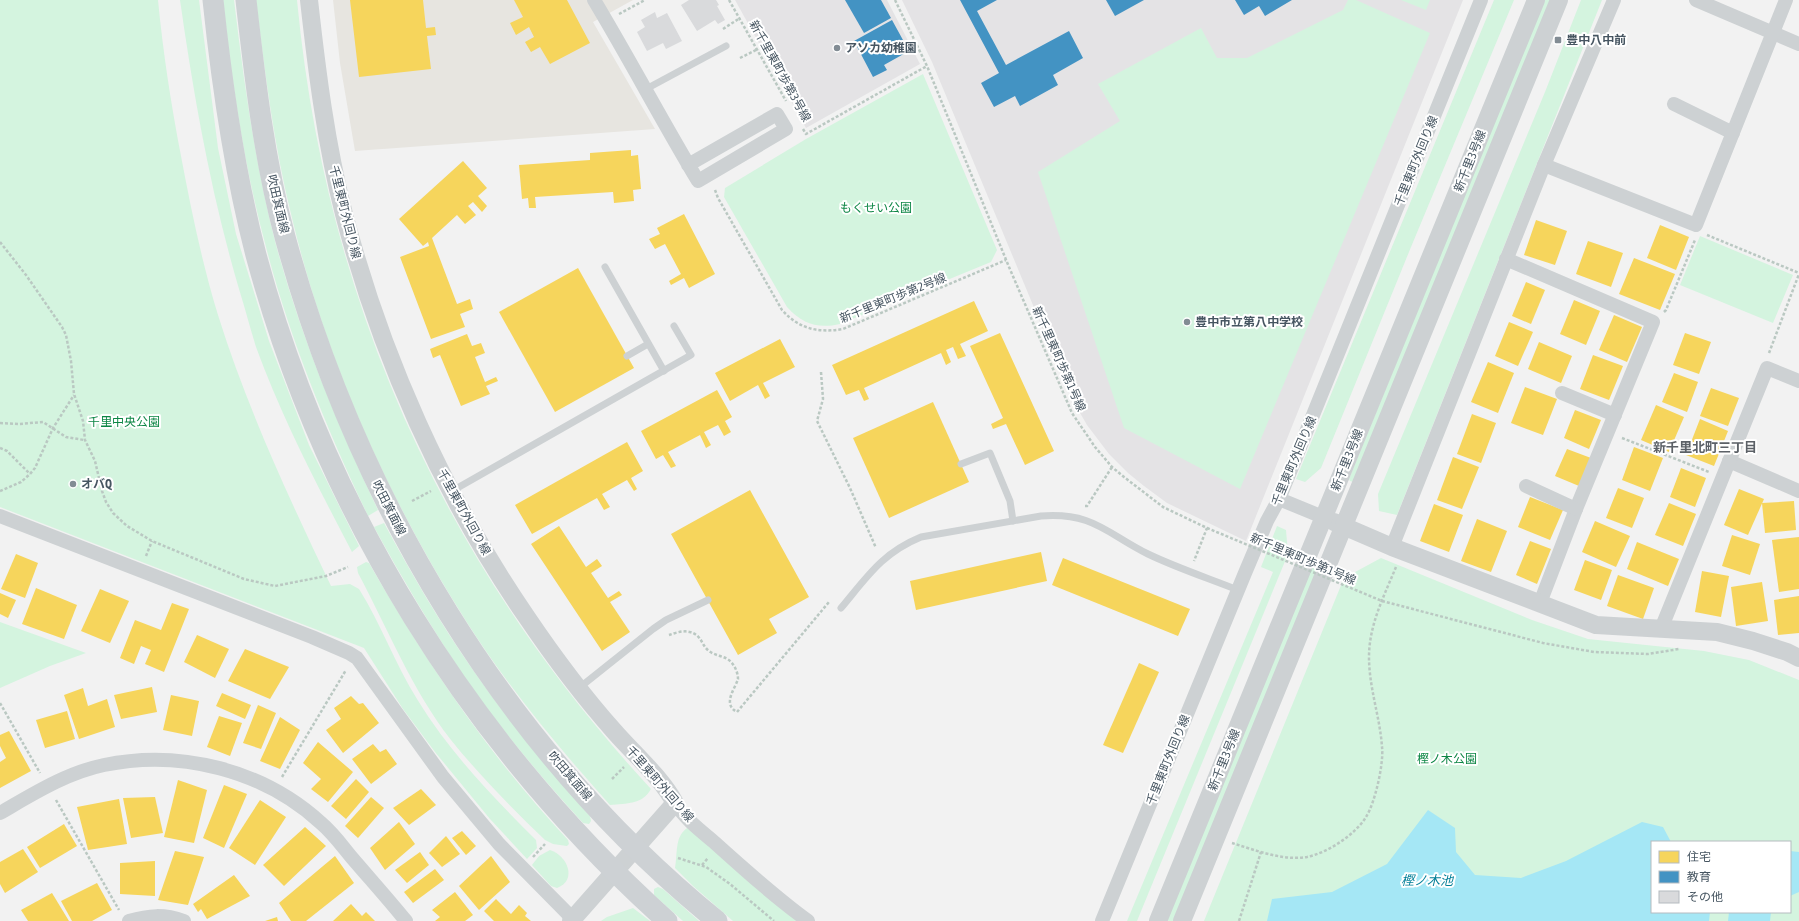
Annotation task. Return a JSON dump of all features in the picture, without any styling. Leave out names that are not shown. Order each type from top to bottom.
[{"type":"main road","points":[[213,0],[222,80],[234,161],[256,255],[289,359],[308,411],[330,461],[371,546],[409,612],[454,680],[499,742],[582,839],[667,921]]},
{"type":"main road","name":"吹田箕面線","points":[[246,0],[260,115],[285,235],[316,339],[357,441],[411,552],[469,645],[526,724],[567,774],[635,847],[717,921]]},
{"type":"street","name":"千里東町外回り線","points":[[309,0],[322,100],[332,158],[346,222],[376,321],[393,364],[451,491],[479,541],[525,616],[579,688],[613,730],[663,785],[678,808],[718,846],[808,921]]},
{"type":"street","points":[[594,0],[646,89],[688,165],[698,181],[786,130],[777,114],[688,165]]},
{"type":"street","name":"千里東町外回り線","points":[[1102,921],[1238,590],[1267,521],[1279,499],[1481,0]]},
{"type":"street","name":"新千里3号線","points":[[1158,921],[1536,0]]},
{"type":"street","name":"新千里3号線","points":[[1182,921],[1345,527],[1559,0]]},
{"type":"street","points":[[1395,554],[1506,259],[1614,0]]},
{"type":"street","points":[[1696,0],[1799,44]]},
{"type":"street","points":[[1544,165],[1697,228],[1786,0]]},
{"type":"street","points":[[1674,104],[1733,133]]},
{"type":"street","points":[[738,136],[747,152]]},
{"type":"street","points":[[1506,259],[1653,322],[1576,509],[1540,602]]},
{"type":"street","points":[[1661,629],[1767,368],[1799,381]]},
{"type":"street","points":[[1562,393],[1615,415]]},
{"type":"street","points":[[1729,460],[1799,491]]},
{"type":"street","points":[[1526,486],[1576,509]]},
{"type":"street","points":[[1279,499],[1345,527],[1395,554],[1540,602],[1596,625],[1717,632],[1753,641],[1787,652],[1799,658]]},
{"type":"street","points":[[0,516],[312,637],[354,656],[443,777],[499,844],[573,920],[635,847],[676,803]]},
{"type":"street","points":[[0,813],[45,783],[104,765],[165,760],[199,763],[247,778],[281,794],[322,823],[406,921]]},
{"type":"street","points":[[129,921],[145,916],[163,916],[184,921]]},
{"type":"lane","points":[[646,89],[726,46]]},
{"type":"lane","points":[[605,267],[664,371]]},
{"type":"lane","points":[[451,491],[691,355],[674,326]]},
{"type":"lane","points":[[627,356],[648,344]]},
{"type":"lane","points":[[961,464],[990,453],[1010,501],[1013,521]]},
{"type":"lane","points":[[841,608],[883,559],[902,546],[921,538],[1013,521],[1059,515],[1078,517],[1110,531],[1147,554],[1238,590]]},
{"type":"lane","points":[[579,688],[652,629],[666,620],[708,600]]},
{"type":"path","points":[[607,22],[645,0]]},
{"type":"path","name":"新千里東町歩第3号線","points":[[729,0],[787,102]]},
{"type":"path","name":"新千里東町歩第1号線","points":[[895,0],[927,66],[1066,402],[1081,428],[1112,467],[1141,491],[1164,507],[1207,528],[1382,601],[1543,643],[1594,652],[1648,654],[1685,649]]},
{"type":"path","points":[[723,29],[740,18]]},
{"type":"path","points":[[740,58],[758,49]]},
{"type":"path","name":"新千里東町歩第3号線","points":[[802,128],[806,134],[927,66]]},
{"type":"path","name":"新千里東町歩第2号線","points":[[715,190],[782,310],[795,323],[811,329],[827,331],[843,329],[1006,260]]},
{"type":"path","points":[[1653,322],[1666,310],[1697,228],[1799,274],[1769,351],[1767,368]]},
{"type":"path","points":[[0,242],[26,275],[66,335],[71,361],[74,394],[83,420],[85,440],[95,461],[106,502],[126,526],[152,541],[244,579],[275,586],[326,576],[348,567]]},
{"type":"path","points":[[821,372],[822,399],[817,420],[850,488],[876,548]]},
{"type":"path","points":[[0,491],[21,482],[35,468],[53,428],[74,394]]},
{"type":"path","points":[[0,423],[19,424],[43,422],[66,437],[85,440]]},
{"type":"path","points":[[1608,432],[1722,478]]},
{"type":"path","points":[[0,448],[7,451],[30,474]]},
{"type":"path","points":[[1193,563],[1207,528]]},
{"type":"path","points":[[1231,842],[1261,852],[1284,856],[1306,857],[1329,848],[1348,836],[1366,817],[1378,784],[1383,748],[1372,689],[1369,656],[1372,632],[1395,554]]},
{"type":"path","points":[[287,768],[354,656]]},
{"type":"path","points":[[0,703],[114,901]]},
{"type":"path","points":[[1239,921],[1261,852]]},
{"type":"path","points":[[676,857],[706,867],[735,888],[774,921]]},
{"type":"shaded area","points":[[333,0],[633,0],[593,22],[655,129],[355,151],[340,63]]},
{"type":"shaded area","name":"アソカ幼稚園","points":[[735,0],[887,0],[920,64],[806,128]]},
{"type":"shaded area","name":"豊中市立第八中学校","points":[[902,0],[1463,0],[1246,541],[1167,503],[1128,473],[1109,454],[1087,425],[1072,399],[932,62]]},
{"type":"green space","name":"千里中央公園","points":[[0,0],[158,0],[174,117],[202,256],[229,350],[255,418],[331,586],[350,584],[359,589],[409,686],[443,738],[503,807],[536,840],[537,848],[527,859],[490,819],[435,752],[403,709],[364,648],[0,507]]},
{"type":"green space","points":[[180,0],[199,0],[218,148],[236,234],[269,341],[309,445],[359,546],[352,552],[313,476],[277,400],[256,347],[229,253],[204,146]]},
{"type":"green space","points":[[223,0],[234,0],[256,154],[276,245],[308,347],[334,413],[378,510],[368,516],[324,417],[298,350],[286,316],[266,247],[245,155],[230,62]]},
{"type":"green space","points":[[256,0],[297,0],[312,112],[335,220],[367,324],[407,424],[456,521],[512,614],[578,703],[651,789],[639,801],[610,805],[571,761],[516,693],[466,621],[437,574],[410,526],[385,476],[341,375],[322,323],[306,271],[292,218],[275,137]]},
{"type":"green space","name":"豊中市立第八中学校","points":[[1348,0],[1356,0],[1430,33],[1240,489],[1124,428],[1038,172],[1120,121],[1098,84],[1201,28],[1217,58],[1247,58],[1343,10]]},
{"type":"green space","points":[[1401,0],[1430,0],[1426,10]]},
{"type":"green space","points":[[1494,0],[1514,0],[1321,468],[1305,482],[1296,479]]},
{"type":"green space","points":[[1544,0],[1551,0],[1353,482],[1350,481],[1349,479]]},
{"type":"green space","points":[[1581,0],[1602,0],[1397,515],[1379,511],[1378,494],[1545,92]]},
{"type":"green space","name":"もくせい公園","points":[[923,74],[997,250],[991,262],[840,324],[825,326],[811,324],[799,318],[787,307],[724,197],[725,188],[806,139]]},
{"type":"green space","points":[[1700,236],[1793,275],[1773,323],[1680,285]]},
{"type":"green space","points":[[384,523],[426,598],[461,652],[515,727],[590,816],[591,821],[589,824],[583,823],[551,787],[505,732],[463,675],[417,602],[374,527]]},
{"type":"green space","points":[[1277,526],[1286,530],[1288,554],[1137,921],[1127,921],[1273,572],[1261,567]]},
{"type":"green space","name":"樫ノ木公園","points":[[1381,558],[1532,620],[1588,639],[1704,651],[1749,660],[1799,680],[1799,921],[1204,921],[1344,578]]},
{"type":"green space","points":[[366,562],[369,563],[413,636],[461,708],[512,776],[568,840],[569,844],[567,846],[553,844],[545,840],[485,779],[451,740],[437,721],[412,680],[358,573],[357,567]]},
{"type":"green space","points":[[1312,567],[1318,567],[1174,921],[1167,921]]},
{"type":"green space","points":[[0,622],[86,653],[50,666],[0,688]]},
{"type":"green space","points":[[689,827],[799,921],[733,921],[675,868],[679,840],[684,830]]},
{"type":"green space","points":[[550,850],[561,857],[568,868],[567,879],[557,888],[551,886],[532,865],[539,856]]},
{"type":"green space","points":[[658,887],[663,889],[699,921],[683,921],[654,895],[654,889]]},
{"type":"green space","points":[[633,908],[650,921],[601,921],[607,917]]},
{"type":"water","name":"樫ノ木池","points":[[1428,810],[1455,828],[1456,852],[1475,875],[1521,878],[1566,861],[1642,822],[1663,827],[1670,841],[1651,841],[1651,913],[1710,913],[1709,921],[1267,921],[1272,899],[1332,892],[1387,864]]},
{"type":"water","points":[[1791,851],[1799,852],[1799,892],[1791,896]]},
{"type":"water","points":[[1729,913],[1771,913],[1770,921],[1728,921]]},
{"type":"building: 住宅","points":[[350,0],[423,0],[426,28],[435,27],[436,35],[427,36],[431,69],[359,77]]},
{"type":"building: 住宅","points":[[514,0],[567,0],[590,43],[550,64],[540,47],[531,52],[525,42],[534,37],[529,27],[516,35],[510,23],[523,17]]},
{"type":"building: 住宅","points":[[631,150],[631,156],[638,155],[641,189],[633,190],[634,201],[614,203],[613,192],[535,197],[536,208],[529,208],[528,198],[522,199],[519,165],[590,160],[590,153]]},
{"type":"building: 住宅","points":[[463,161],[487,188],[478,196],[487,206],[482,212],[473,202],[468,206],[476,215],[465,224],[457,215],[432,238],[457,304],[470,299],[473,309],[460,314],[465,327],[431,339],[400,257],[429,246],[428,242],[423,246],[399,219]]},
{"type":"building: 住宅","points":[[684,214],[715,274],[689,288],[684,278],[671,285],[669,281],[681,274],[665,244],[655,249],[649,239],[660,234],[657,228]]},
{"type":"building: 住宅","points":[[1536,220],[1567,231],[1555,265],[1524,255]]},
{"type":"building: 住宅","points":[[1660,225],[1689,237],[1676,270],[1647,258]]},
{"type":"building: 住宅","points":[[1588,241],[1623,253],[1611,287],[1576,274]]},
{"type":"building: 住宅","points":[[1634,258],[1675,274],[1660,310],[1619,294]]},
{"type":"building: 住宅","points":[[578,268],[634,368],[555,412],[499,312]]},
{"type":"building: 住宅","points":[[1526,282],[1545,290],[1531,324],[1512,316]]},
{"type":"building: 住宅","points":[[1574,300],[1600,311],[1586,345],[1560,334]]},
{"type":"building: 住宅","points":[[974,301],[988,331],[960,344],[966,356],[958,359],[953,347],[946,350],[951,362],[946,365],[941,353],[864,388],[869,399],[864,401],[859,390],[846,395],[832,365]]},
{"type":"building: 住宅","points":[[1614,315],[1642,327],[1627,362],[1599,350]]},
{"type":"building: 住宅","points":[[1509,322],[1533,332],[1518,366],[1495,356]]},
{"type":"building: 住宅","points":[[1000,333],[1054,451],[1025,465],[1006,424],[993,429],[991,424],[1003,418],[970,346]]},
{"type":"building: 住宅","points":[[1685,333],[1711,342],[1699,374],[1673,365]]},
{"type":"building: 住宅","points":[[467,334],[472,346],[481,343],[485,353],[475,357],[485,382],[496,377],[498,381],[486,386],[490,394],[461,406],[440,355],[433,358],[430,349]]},
{"type":"building: 住宅","points":[[780,339],[795,367],[763,383],[770,396],[765,399],[758,385],[730,401],[715,373]]},
{"type":"building: 住宅","points":[[1539,342],[1572,356],[1561,383],[1528,369]]},
{"type":"building: 住宅","points":[[1593,355],[1623,366],[1609,400],[1580,389]]},
{"type":"building: 住宅","points":[[1488,362],[1514,373],[1498,413],[1471,402]]},
{"type":"building: 住宅","points":[[1674,373],[1698,382],[1687,412],[1662,402]]},
{"type":"building: 住宅","points":[[1525,387],[1557,399],[1543,435],[1511,423]]},
{"type":"building: 住宅","points":[[1711,388],[1739,398],[1728,426],[1700,416]]},
{"type":"building: 住宅","points":[[717,390],[732,417],[725,421],[731,432],[724,436],[718,425],[704,432],[711,445],[706,448],[700,435],[668,452],[676,466],[671,468],[663,455],[656,459],[641,431]]},
{"type":"building: 住宅","points":[[933,402],[969,482],[889,518],[853,438]]},
{"type":"building: 住宅","points":[[1656,405],[1684,417],[1669,452],[1641,440]]},
{"type":"building: 住宅","points":[[1575,410],[1601,420],[1589,449],[1564,438]]},
{"type":"building: 住宅","points":[[1472,414],[1496,423],[1481,463],[1457,454]]},
{"type":"building: 住宅","points":[[1700,419],[1728,431],[1714,466],[1686,455]]},
{"type":"building: 住宅","points":[[627,442],[643,471],[631,478],[637,489],[634,491],[627,480],[602,494],[610,507],[604,510],[597,498],[532,534],[515,505]]},
{"type":"building: 住宅","points":[[1634,447],[1663,458],[1650,491],[1622,480]]},
{"type":"building: 住宅","points":[[1567,449],[1591,458],[1579,486],[1555,476]]},
{"type":"building: 住宅","points":[[1453,457],[1479,467],[1462,509],[1437,500]]},
{"type":"building: 住宅","points":[[1681,468],[1706,478],[1695,507],[1670,497]]},
{"type":"building: 住宅","points":[[1618,488],[1644,498],[1632,528],[1606,518]]},
{"type":"building: 住宅","points":[[1739,489],[1764,499],[1748,535],[1724,525]]},
{"type":"building: 住宅","points":[[750,490],[809,597],[769,619],[777,633],[738,655],[671,534]]},
{"type":"building: 住宅","points":[[1530,497],[1563,510],[1550,540],[1518,527]]},
{"type":"building: 住宅","points":[[1794,501],[1796,530],[1765,533],[1762,503]]},
{"type":"building: 住宅","points":[[1669,503],[1696,514],[1683,546],[1655,535]]},
{"type":"building: 住宅","points":[[1434,504],[1463,515],[1449,552],[1420,541]]},
{"type":"building: 住宅","points":[[1477,519],[1507,531],[1491,572],[1461,561]]},
{"type":"building: 住宅","points":[[1595,521],[1630,536],[1616,567],[1582,552]]},
{"type":"building: 住宅","points":[[559,526],[586,567],[597,559],[602,566],[591,573],[608,598],[619,591],[622,595],[610,602],[630,632],[602,651],[531,544]]},
{"type":"building: 住宅","points":[[1732,535],[1760,544],[1750,575],[1722,566]]},
{"type":"building: 住宅","points":[[1799,537],[1799,589],[1779,592],[1772,540]]},
{"type":"building: 住宅","points":[[1530,541],[1551,549],[1537,584],[1516,575]]},
{"type":"building: 住宅","points":[[1637,542],[1679,559],[1668,586],[1627,569]]},
{"type":"building: 住宅","points":[[1041,552],[1047,581],[916,610],[910,581]]},
{"type":"building: 住宅","points":[[16,554],[38,563],[25,598],[1,589]]},
{"type":"building: 住宅","points":[[1063,558],[1190,609],[1178,636],[1052,585]]},
{"type":"building: 住宅","points":[[1585,560],[1612,570],[1601,600],[1574,590]]},
{"type":"building: 住宅","points":[[1702,571],[1729,576],[1721,617],[1695,612]]},
{"type":"building: 住宅","points":[[1618,575],[1654,588],[1643,619],[1607,606]]},
{"type":"building: 住宅","points":[[1762,582],[1768,621],[1736,626],[1731,587]]},
{"type":"building: 住宅","points":[[36,588],[77,605],[64,639],[22,624]]},
{"type":"building: 住宅","points":[[100,589],[129,601],[110,643],[81,631]]},
{"type":"building: 住宅","points":[[0,593],[16,600],[8,618],[0,614]]},
{"type":"building: 住宅","points":[[1799,596],[1799,633],[1778,635],[1774,600]]},
{"type":"building: 住宅","points":[[172,603],[189,609],[164,672],[145,664],[151,650],[141,646],[134,664],[120,658],[135,620],[161,630]]},
{"type":"building: 住宅","points":[[197,635],[229,649],[215,678],[184,662]]},
{"type":"building: 住宅","points":[[245,649],[289,667],[270,699],[228,681]]},
{"type":"building: 住宅","points":[[1139,663],[1159,672],[1123,753],[1103,745]]},
{"type":"building: 住宅","points":[[152,687],[157,712],[121,719],[114,695]]},
{"type":"building: 住宅","points":[[83,688],[88,706],[107,699],[115,727],[79,739],[64,695]]},
{"type":"building: 住宅","points":[[222,693],[251,705],[245,719],[216,706]]},
{"type":"building: 住宅","points":[[171,695],[199,701],[192,736],[163,730]]},
{"type":"building: 住宅","points":[[351,696],[359,704],[363,703],[379,723],[343,753],[326,730],[341,719],[334,708]]},
{"type":"building: 住宅","points":[[258,705],[276,713],[261,749],[243,743]]},
{"type":"building: 住宅","points":[[67,711],[75,739],[45,748],[36,720]]},
{"type":"building: 住宅","points":[[219,716],[242,723],[230,756],[207,747]]},
{"type":"building: 住宅","points":[[280,717],[300,730],[280,769],[260,761]]},
{"type":"building: 住宅","points":[[9,731],[31,771],[0,788],[0,762],[6,758],[0,746],[0,735]]},
{"type":"building: 住宅","points":[[318,742],[353,772],[328,802],[311,789],[321,779],[303,763]]},
{"type":"building: 住宅","points":[[373,744],[380,752],[386,749],[397,764],[371,784],[352,759]]},
{"type":"building: 住宅","points":[[356,779],[369,792],[346,819],[331,806]]},
{"type":"building: 住宅","points":[[178,780],[207,790],[194,843],[164,837]]},
{"type":"building: 住宅","points":[[224,785],[247,794],[224,848],[203,838]]},
{"type":"building: 住宅","points":[[421,789],[436,805],[409,825],[393,808]]},
{"type":"building: 住宅","points":[[155,797],[163,833],[131,838],[123,798]]},
{"type":"building: 住宅","points":[[371,797],[384,808],[358,838],[345,826]]},
{"type":"building: 住宅","points":[[119,799],[127,844],[88,850],[77,807]]},
{"type":"building: 住宅","points":[[260,800],[286,817],[255,865],[229,848]]},
{"type":"building: 住宅","points":[[399,822],[415,844],[385,870],[370,848]]},
{"type":"building: 住宅","points":[[64,824],[77,846],[40,868],[27,847]]},
{"type":"building: 住宅","points":[[305,827],[326,846],[284,886],[263,865]]},
{"type":"building: 住宅","points":[[462,831],[476,846],[466,855],[452,838]]},
{"type":"building: 住宅","points":[[446,836],[460,854],[442,867],[429,853]]},
{"type":"building: 住宅","points":[[23,849],[38,872],[5,893],[0,884],[0,862]]},
{"type":"building: 住宅","points":[[175,851],[204,857],[188,905],[158,900]]},
{"type":"building: 住宅","points":[[420,852],[429,865],[407,883],[395,870]]},
{"type":"building: 住宅","points":[[335,856],[354,883],[306,921],[291,921],[279,903]]},
{"type":"building: 住宅","points":[[491,856],[510,882],[479,910],[459,886]]},
{"type":"building: 住宅","points":[[155,861],[155,896],[120,894],[120,863]]},
{"type":"building: 住宅","points":[[435,869],[444,880],[413,903],[404,892]]},
{"type":"building: 住宅","points":[[234,875],[250,896],[207,919],[201,909],[198,912],[193,904]]},
{"type":"building: 住宅","points":[[97,883],[112,910],[92,921],[72,921],[61,901]]},
{"type":"building: 住宅","points":[[455,892],[473,915],[465,921],[435,921],[440,917],[432,910]]},
{"type":"building: 住宅","points":[[52,893],[69,921],[28,921],[21,910]]},
{"type":"building: 住宅","points":[[496,899],[511,914],[519,905],[527,913],[525,916],[531,921],[494,921],[484,911]]},
{"type":"building: 住宅","points":[[351,904],[362,916],[366,912],[375,921],[333,921]]},
{"type":"building: 住宅","points":[[277,917],[278,921],[265,921]]},
{"type":"building: 教育","points":[[845,0],[881,0],[891,18],[864,33]]},
{"type":"building: 教育","points":[[960,0],[997,0],[977,11],[1006,65],[1069,31],[1083,58],[1053,75],[1058,85],[1020,106],[1015,96],[994,107],[981,83],[999,73]]},
{"type":"building: 教育","points":[[1106,0],[1144,0],[1115,16]]},
{"type":"building: 教育","points":[[1235,0],[1292,0],[1265,16],[1259,6],[1244,15]]},
{"type":"building: 教育","points":[[892,20],[909,51],[884,65],[887,70],[873,77],[854,41]]},
{"type":"building: その他","points":[[689,0],[716,0],[719,5],[717,6],[725,20],[718,24],[715,20],[697,31],[681,5]]},
{"type":"building: その他","points":[[655,12],[657,18],[667,13],[682,41],[666,49],[663,43],[647,51],[637,32],[645,27],[641,20]]},
{"type":"place","name":"豊中八中前","points":[[1558,40]]},
{"type":"place","name":"アソカ幼稚園","points":[[837,48]]},
{"type":"place","name":"豊中市立第八中学校","points":[[1187,322]]},
{"type":"place","name":"オバQ","points":[[73,484]]},
{"type":"district","name":"新千里北町三丁目","points":[[1705,447]]}]
